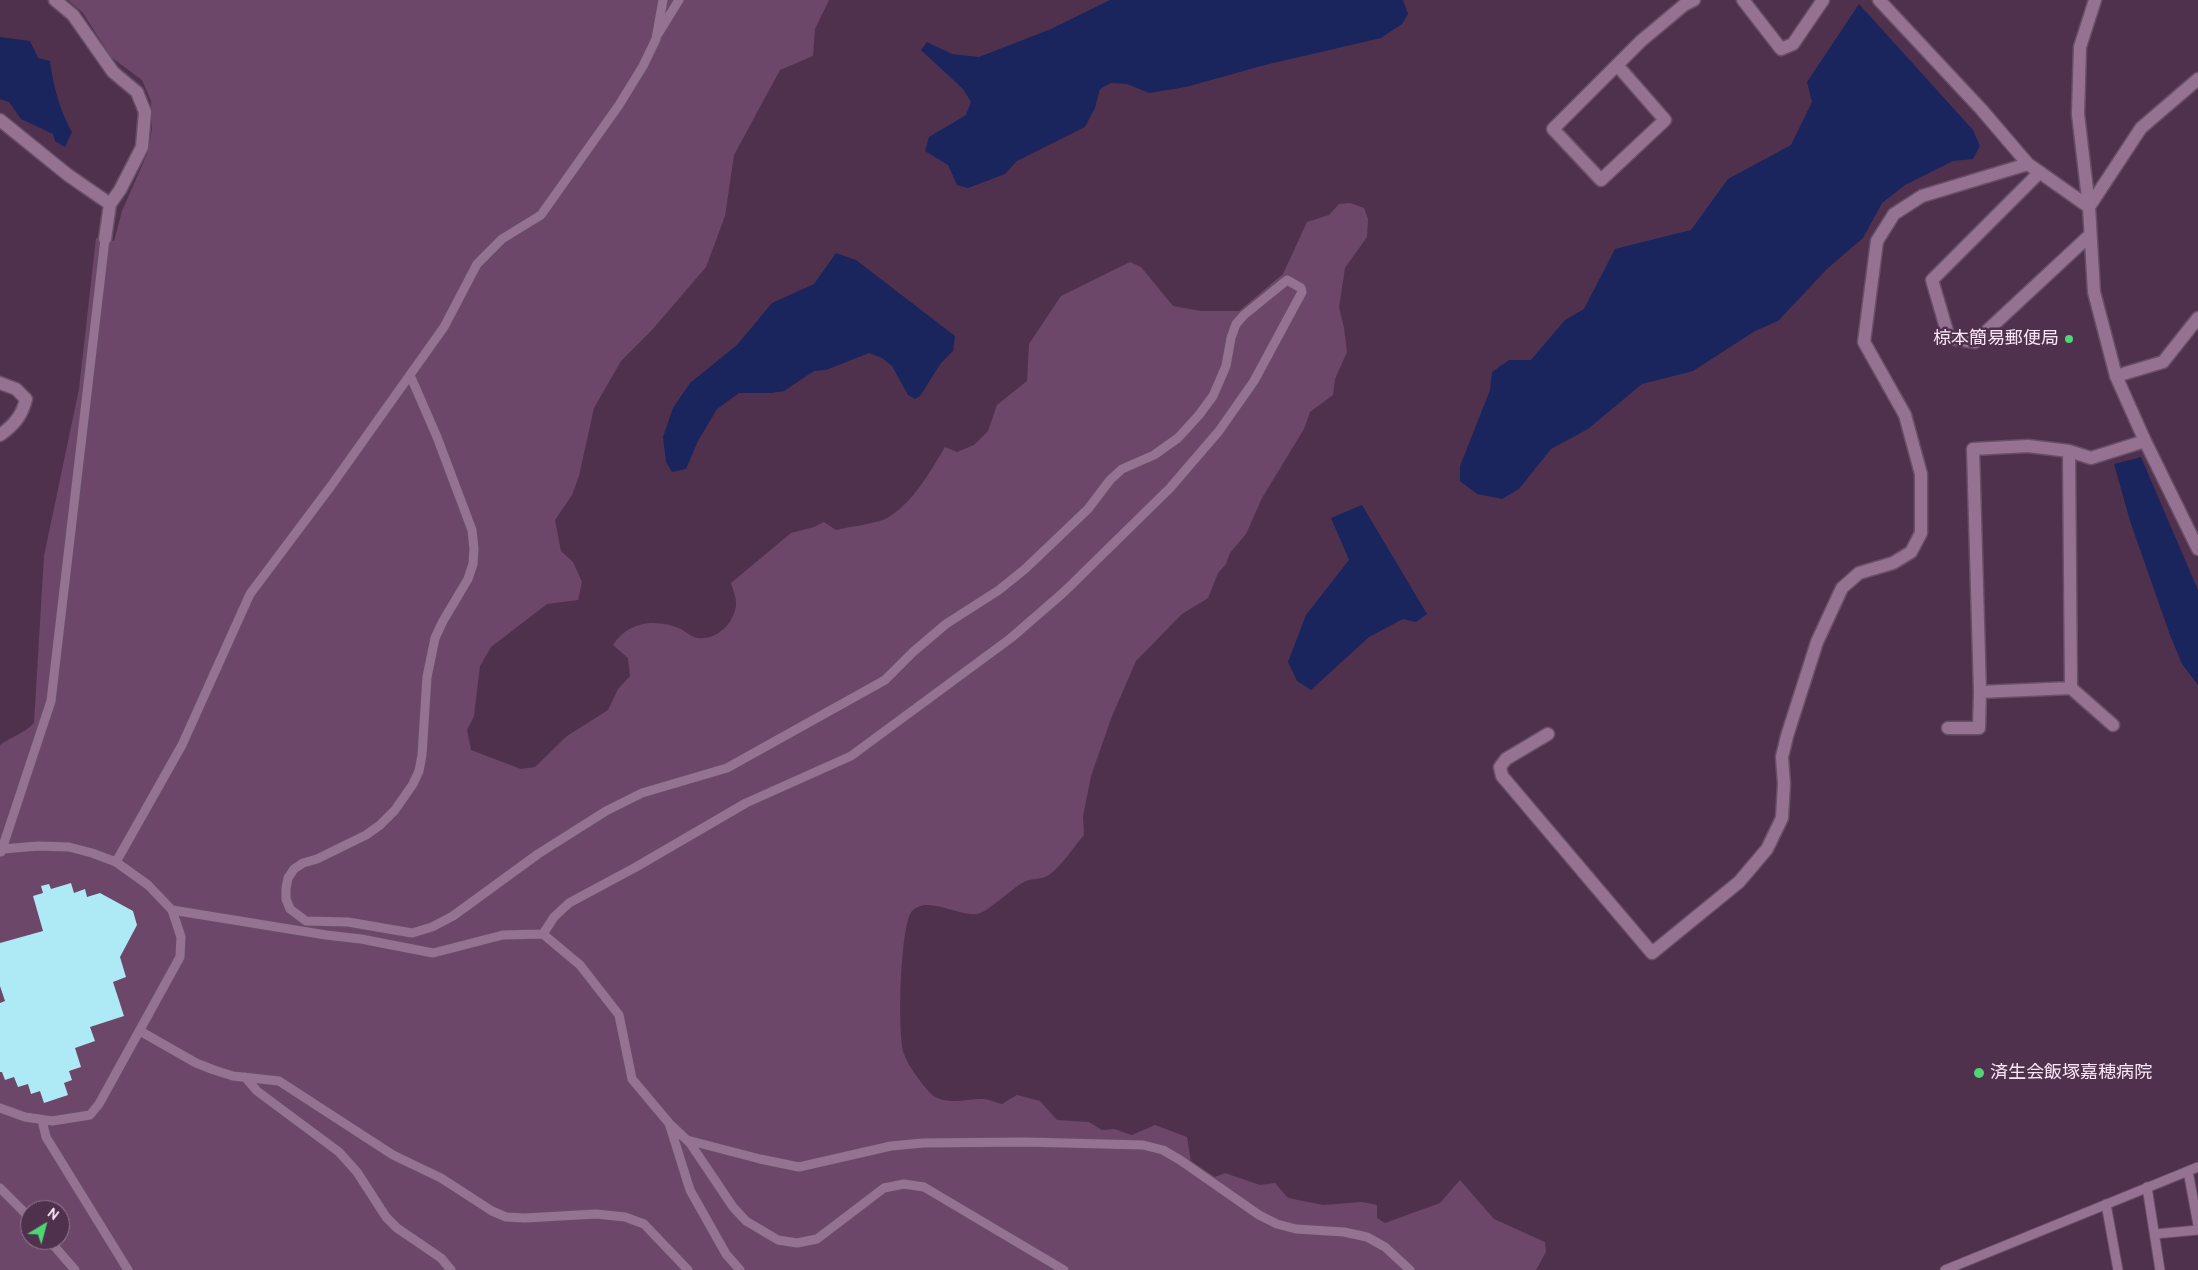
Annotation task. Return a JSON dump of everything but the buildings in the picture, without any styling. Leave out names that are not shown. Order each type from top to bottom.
[{"type":"street","points":[[55,0],[73,15],[113,72],[137,92],[144,112],[142,147],[120,190],[110,204],[105,239]]},
{"type":"street","points":[[1617,65],[1665,120],[1601,180],[1553,129],[1641,41],[1684,5],[1694,0]]},
{"type":"street","points":[[1743,0],[1781,49],[1793,44],[1824,0]]},
{"type":"street","points":[[1880,0],[1981,109],[2028,164],[2089,207]]},
{"type":"street","points":[[2095,0],[2080,47],[2078,114],[2089,207],[2094,292],[2116,376],[2144,440],[2198,549]]},
{"type":"street","points":[[2089,207],[2141,128],[2198,79]]},
{"type":"street","points":[[0,120],[68,176],[110,204]]},
{"type":"street","points":[[1548,734],[1506,759],[1500,767],[1502,776],[1652,953],[1739,882],[1767,849],[1782,818],[1784,784],[1782,757],[1787,736],[1816,642],[1842,588],[1859,573],[1893,563],[1910,552],[1921,533],[1921,474],[1905,415],[1864,342],[1877,241],[1894,214],[1922,196],[2028,164]]},
{"type":"street","points":[[2040,172],[1932,280],[1949,338],[1975,342],[2090,234]]},
{"type":"street","points":[[2116,376],[2163,362],[2198,318]]},
{"type":"street","points":[[0,383],[16,388],[26,400],[23,413],[12,427],[0,435]]},
{"type":"street","points":[[1948,728],[1979,728],[1980,692],[1973,449],[2028,446],[2069,451],[2091,458],[2144,440]]},
{"type":"street","points":[[2069,451],[2071,688]]},
{"type":"street","points":[[1980,692],[2071,688],[2113,725]]},
{"type":"lane","points":[[656,39],[663,0]]},
{"type":"lane","points":[[116,862],[182,745],[250,594],[331,486],[444,327],[477,264],[502,239],[541,215],[619,105],[679,0]]},
{"type":"lane","points":[[0,1108],[24,1117],[52,1121],[90,1115],[99,1104],[180,957],[181,937],[172,910],[148,885],[116,862],[92,852],[69,848],[38,846],[1,851],[51,701],[105,239]]},
{"type":"lane","points":[[410,375],[437,437],[472,530],[473,564],[468,579],[435,638],[428,677],[422,755],[419,771],[413,784],[395,810],[366,835],[317,859],[303,863],[294,869],[288,878],[286,899],[290,909],[306,921],[348,922],[412,933],[432,927],[453,916],[538,854],[606,812],[642,793],[727,768],[885,680],[913,652],[946,624],[999,590],[1025,569],[1088,509],[1110,480],[1122,469],[1154,455],[1178,438],[1213,396],[1226,366],[1230,338],[1236,324],[1244,315],[1284,282],[1290,280],[1301,288],[1302,292],[1254,381],[1220,431],[1170,488],[1064,592],[1011,638],[850,756],[746,802],[636,867],[569,903],[554,917],[543,934]]},
{"type":"lane","points":[[172,910],[361,939],[433,953],[503,935],[543,934],[580,965],[619,1015],[632,1079],[669,1124],[687,1140],[733,1207],[746,1221],[778,1240],[797,1243],[817,1239],[884,1188],[904,1184],[924,1187],[1064,1270]]},
{"type":"lane","points":[[341,937],[348,922]]},
{"type":"lane","points":[[140,1031],[196,1063],[233,1076],[279,1080],[393,1155],[441,1178],[492,1211],[506,1216],[525,1218],[596,1214],[625,1217],[644,1224],[688,1270]]},
{"type":"lane","points":[[245,1077],[256,1091],[339,1152],[357,1172],[386,1217],[423,1247],[441,1258],[451,1270]]},
{"type":"lane","points":[[42,1120],[46,1138],[128,1270]]},
{"type":"lane","points":[[669,1124],[690,1190],[726,1254],[740,1270]]},
{"type":"lane","points":[[687,1140],[799,1167],[891,1146],[915,1144],[1025,1142],[1144,1145],[1163,1150],[1180,1160],[1259,1215],[1276,1224],[1296,1229],[1344,1232],[1367,1237],[1385,1247],[1410,1270]]},
{"type":"lane","points":[[1949,1269],[2198,1167]]},
{"type":"lane","points":[[2188,1171],[2198,1226]]},
{"type":"lane","points":[[2147,1187],[2160,1270]]},
{"type":"lane","points":[[0,1188],[20,1208]]},
{"type":"lane","points":[[2106,1204],[2118,1270]]},
{"type":"lane","points":[[2155,1234],[2198,1230]]},
{"type":"lane","points":[[58,1250],[75,1270]]},
{"type":"shaded area","points":[[68,0],[829,0],[815,29],[813,56],[780,70],[734,155],[725,216],[706,267],[652,330],[621,361],[594,408],[579,476],[572,495],[555,520],[561,551],[573,562],[582,582],[578,600],[547,604],[491,647],[480,666],[474,716],[467,730],[471,750],[521,769],[535,767],[567,736],[608,710],[618,689],[630,676],[628,658],[613,645],[626,631],[643,624],[662,623],[681,629],[696,638],[705,638],[718,634],[728,625],[736,606],[731,583],[791,533],[814,527],[824,522],[836,530],[885,519],[898,510],[914,494],[945,447],[957,452],[974,445],[988,431],[997,405],[1027,381],[1029,344],[1061,296],[1130,262],[1141,267],[1173,306],[1201,311],[1239,311],[1283,274],[1307,222],[1329,215],[1339,204],[1350,203],[1364,208],[1368,219],[1367,237],[1345,268],[1339,307],[1347,352],[1335,379],[1333,395],[1310,412],[1304,429],[1262,498],[1246,534],[1230,553],[1226,564],[1218,573],[1208,598],[1182,614],[1136,661],[1112,716],[1091,776],[1083,816],[1084,835],[1067,856],[1049,875],[1024,882],[981,913],[969,914],[934,905],[926,905],[912,911],[908,920],[902,957],[900,1004],[902,1043],[904,1054],[909,1064],[917,1077],[935,1097],[946,1101],[984,1099],[1002,1104],[1017,1095],[1040,1101],[1057,1120],[1089,1122],[1102,1130],[1114,1129],[1132,1135],[1155,1125],[1187,1137],[1191,1162],[1215,1177],[1225,1173],[1260,1185],[1275,1183],[1288,1198],[1323,1205],[1362,1202],[1377,1205],[1377,1218],[1385,1223],[1440,1203],[1460,1180],[1494,1219],[1545,1242],[1546,1252],[1536,1270],[0,1270],[0,745],[34,723],[44,556],[79,389],[96,238],[114,241],[122,211],[148,152],[152,129],[151,101],[142,80],[111,57],[83,13]]},
{"type":"water","points":[[1110,0],[1403,0],[1408,14],[1402,24],[1381,38],[1265,65],[1186,87],[1149,93],[1127,84],[1111,83],[1100,89],[1095,108],[1085,127],[1017,161],[1005,174],[968,188],[957,185],[948,165],[925,151],[929,137],[966,115],[971,102],[963,89],[921,50],[927,42],[952,54],[979,57],[1051,29]]},
{"type":"water","points":[[1859,4],[1973,130],[1980,146],[1973,159],[1953,161],[1905,185],[1882,203],[1863,238],[1827,269],[1778,321],[1755,331],[1693,371],[1642,384],[1588,429],[1551,449],[1519,489],[1502,499],[1477,494],[1460,481],[1460,466],[1490,390],[1492,372],[1509,360],[1531,360],[1565,320],[1584,309],[1615,249],[1691,230],[1728,179],[1791,145],[1812,102],[1807,82]]},
{"type":"water","points":[[0,37],[30,41],[38,58],[50,61],[58,98],[72,132],[65,147],[55,141],[53,134],[21,119],[9,102],[0,99]]},
{"type":"water","points":[[836,253],[856,260],[955,336],[953,351],[941,363],[920,396],[915,399],[908,395],[892,366],[882,358],[869,353],[826,370],[814,371],[784,391],[739,393],[717,409],[698,441],[686,469],[672,472],[666,462],[663,437],[673,408],[690,383],[737,345],[772,303],[814,284]]},
{"type":"water","points":[[2141,457],[2198,590],[2198,685],[2182,664],[2170,635],[2130,521],[2114,464]]},
{"type":"water","points":[[1362,505],[1427,614],[1416,622],[1403,619],[1369,637],[1311,690],[1297,681],[1288,662],[1306,615],[1349,560],[1331,518]]},
{"type":"place","name":"椋本簡易郵便局","points":[[2069,339]]},
{"type":"place","name":"済生会飯塚嘉穂病院","points":[[1979,1073]]}]
